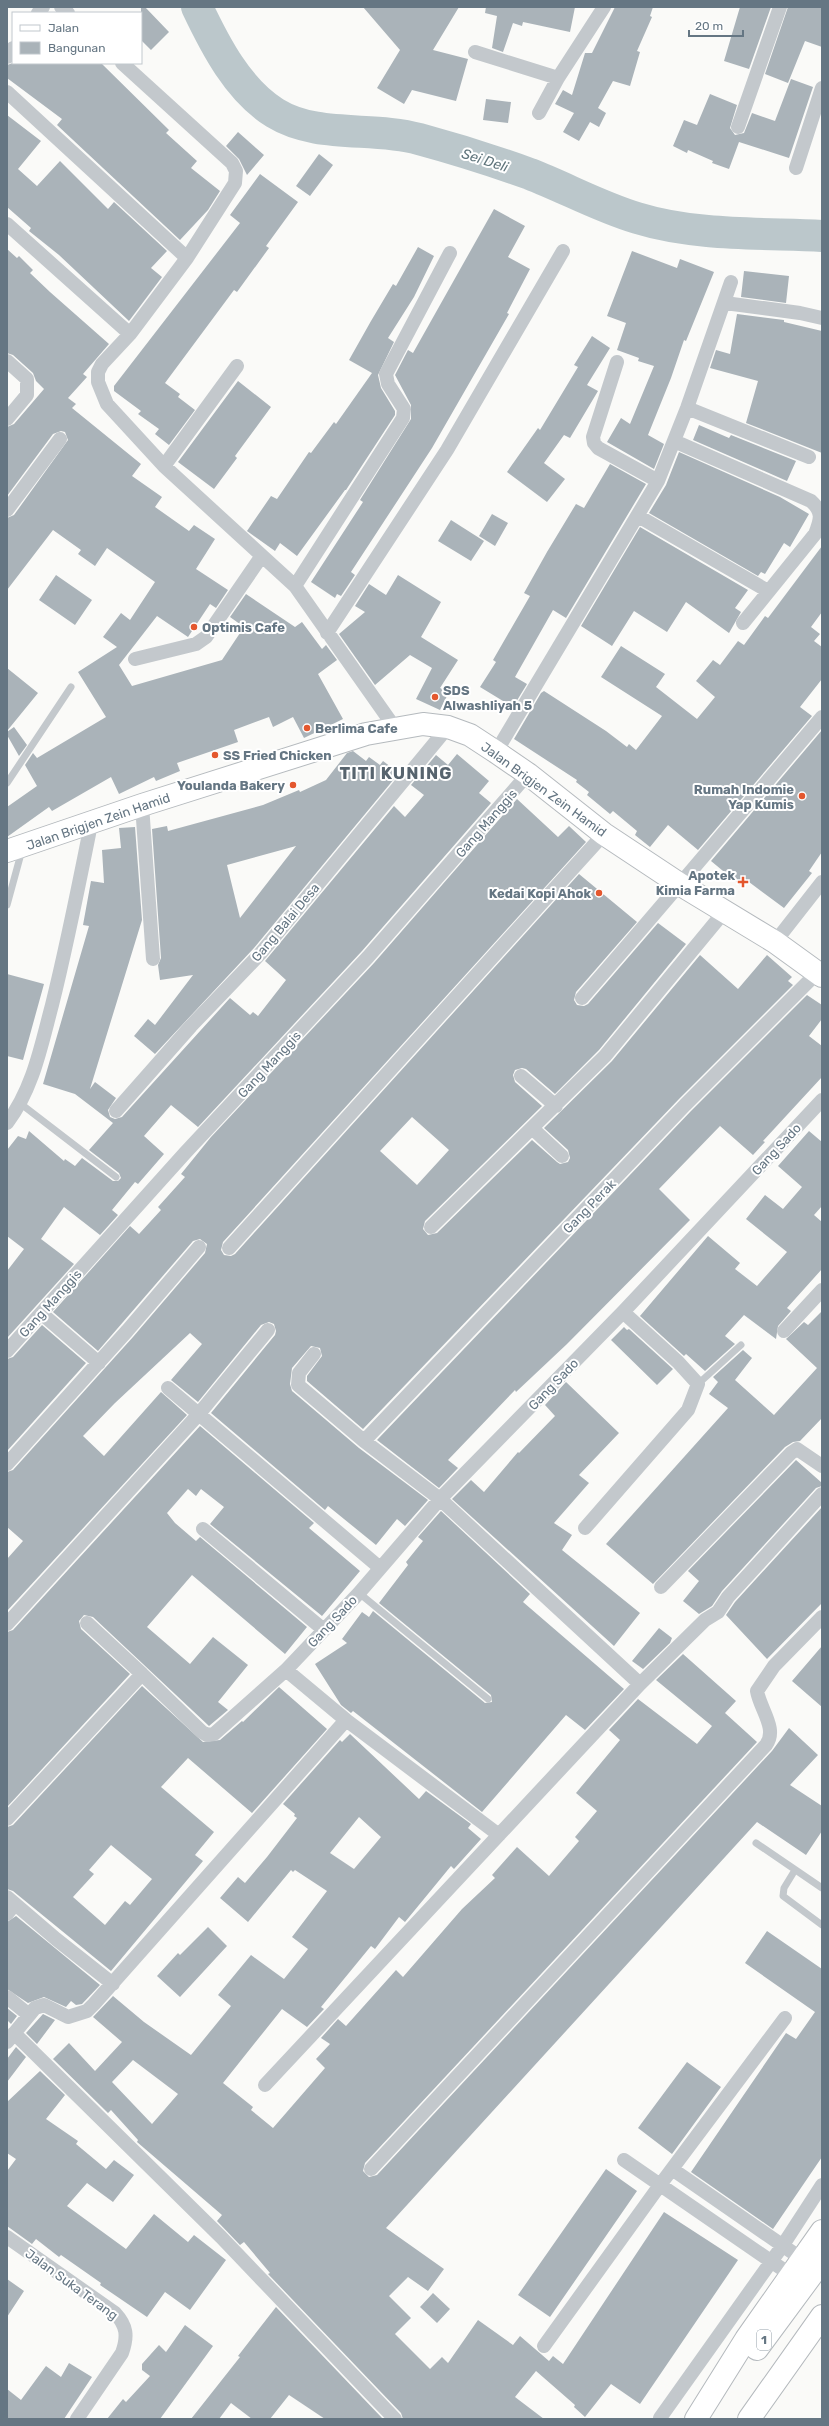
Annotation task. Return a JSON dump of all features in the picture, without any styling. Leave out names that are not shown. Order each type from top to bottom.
[{"type":"main road","name":"Jalan Brigjen Zein Hamid","points":[[15,848],[91,824],[142,805],[366,734],[423,724],[448,727],[470,735],[496,752],[528,774],[604,834],[681,885],[775,942],[820,974]]},
{"type":"main road","points":[[696,2419],[746,2339],[805,2265],[822,2231]]},
{"type":"main road","name":"1","points":[[706,2419],[805,2265]]},
{"type":"main road","points":[[749,2419],[822,2316]]},
{"type":"main road","points":[[761,2419],[822,2340]]},
{"type":"street","points":[[539,113],[558,78],[604,7]]},
{"type":"street","points":[[738,127],[780,7]]},
{"type":"street","points":[[475,52],[558,78]]},
{"type":"street","points":[[123,64],[232,163],[236,171],[235,183],[187,258],[130,334],[102,364],[98,372],[98,382],[107,404],[164,466],[261,557],[295,586],[396,728]]},
{"type":"street","points":[[796,168],[822,88]]},
{"type":"street","points":[[7,92],[187,258]]},
{"type":"street","points":[[7,224],[130,334]]},
{"type":"street","points":[[328,633],[447,450],[563,251]]},
{"type":"street","points":[[295,586],[403,418],[404,409],[388,384],[386,374],[450,253]]},
{"type":"street","points":[[496,752],[638,516],[658,480],[687,408],[725,303],[731,282]]},
{"type":"street","points":[[725,303],[800,312],[822,318]]},
{"type":"street","points":[[7,361],[27,379],[27,395],[7,419]]},
{"type":"street","points":[[617,362],[593,437],[594,443],[598,448],[658,480]]},
{"type":"street","points":[[164,466],[237,366]]},
{"type":"street","points":[[687,408],[809,457]]},
{"type":"street","points":[[7,510],[60,439]]},
{"type":"street","points":[[674,441],[811,501],[820,509],[821,519],[815,534],[743,623]]},
{"type":"street","points":[[638,516],[768,591]]},
{"type":"street","points":[[135,659],[196,644],[206,637],[261,557]]},
{"type":"street","points":[[582,998],[681,885],[707,850],[822,717]]},
{"type":"street","name":"Gang Balai Desa","points":[[116,1111],[191,1026],[260,954],[448,727]]},
{"type":"street","name":"Gang Manggis","points":[[7,1351],[185,1153],[368,957],[528,774]]},
{"type":"street","points":[[142,805],[153,959]]},
{"type":"street","points":[[7,1123],[21,1104],[32,1075],[63,960],[91,824]]},
{"type":"street","points":[[229,1248],[604,834]]},
{"type":"street","points":[[775,942],[822,882]]},
{"type":"street","points":[[431,1227],[556,1106],[605,1056],[724,912]]},
{"type":"street","name":"Gang Perak","points":[[364,1441],[685,1105],[820,974]]},
{"type":"street","points":[[522,1076],[556,1106]]},
{"type":"street","name":"Gang Sado","points":[[142,1674],[207,1735],[214,1734],[286,1670],[359,1592],[440,1499],[623,1312],[822,1100]]},
{"type":"street","points":[[532,1128],[562,1156]]},
{"type":"street","points":[[7,1464],[99,1363],[199,1247]]},
{"type":"street","points":[[784,1331],[822,1290]]},
{"type":"street","points":[[585,1528],[688,1410],[698,1384],[678,1362],[623,1312]]},
{"type":"street","points":[[41,1313],[99,1363]]},
{"type":"street","points":[[7,1624],[198,1415],[268,1330]]},
{"type":"street","points":[[314,1354],[299,1373],[298,1385],[364,1441],[440,1499],[640,1684]]},
{"type":"street","points":[[168,1388],[198,1415],[380,1567]]},
{"type":"street","points":[[661,1587],[791,1453],[797,1449],[802,1451],[822,1466]]},
{"type":"street","points":[[265,2085],[640,1684],[705,1620],[718,1612],[728,1597],[822,1494]]},
{"type":"street","points":[[203,1529],[324,1630]]},
{"type":"street","points":[[371,2169],[766,1745],[772,1736],[759,1704],[757,1691],[774,1666],[822,1617]]},
{"type":"street","points":[[7,1819],[142,1674],[87,1623]]},
{"type":"street","points":[[286,1670],[346,1720],[500,1835]]},
{"type":"street","points":[[346,1720],[113,1984],[87,2011],[77,2015],[68,2016],[44,2006],[35,2008],[10,2037],[221,2237],[395,2419]]},
{"type":"street","points":[[10,1905],[113,1984]]},
{"type":"street","points":[[7,1997],[29,2015]]},
{"type":"street","points":[[544,2346],[660,2185],[785,2018]]},
{"type":"street","points":[[624,2160],[771,2262],[805,2265]]},
{"type":"street","points":[[672,2169],[783,2246],[805,2265]]},
{"type":"street","points":[[660,2418],[783,2246],[822,2185]]},
{"type":"street","name":"Jalan Suka Terang","points":[[7,2238],[115,2313],[123,2322],[126,2331],[126,2340],[122,2353],[76,2419]]},
{"type":"lane","points":[[7,783],[71,687]]},
{"type":"lane","points":[[7,905],[15,848]]},
{"type":"lane","points":[[21,1104],[116,1177]]},
{"type":"lane","points":[[698,1384],[741,1345]]},
{"type":"lane","points":[[359,1592],[488,1699]]},
{"type":"lane","points":[[756,1842],[822,1888]]},
{"type":"lane","points":[[795,1870],[784,1888],[783,1896],[822,1925]]},
{"type":"building","points":[[141,7],[145,7],[169,32],[151,50],[142,41]]},
{"type":"building","points":[[363,7],[459,7],[433,50],[468,59],[456,101],[412,90],[404,104],[377,88],[400,50]]},
{"type":"building","points":[[486,7],[575,7],[570,32],[523,22],[522,26],[513,23],[503,52],[492,48],[497,16],[485,13]]},
{"type":"building","points":[[615,7],[653,7],[650,16],[652,17],[637,51],[640,52],[630,86],[613,81],[598,108],[606,113],[599,127],[590,122],[579,141],[563,132],[574,113],[555,104],[563,90],[572,95],[585,53],[592,53]]},
{"type":"building","points":[[740,7],[771,7],[749,69],[724,61]]},
{"type":"building","points":[[788,7],[822,7],[822,47],[805,41],[788,83],[765,74]]},
{"type":"building","points":[[12,63],[102,64],[169,130],[166,133],[197,161],[191,168],[220,191],[208,210],[180,240],[57,125],[62,119],[7,78],[7,65]]},
{"type":"building","points":[[791,79],[813,87],[789,158],[739,142],[729,169],[712,163],[713,161],[688,150],[687,153],[673,146],[684,120],[697,125],[710,94],[737,105],[730,128],[735,135],[744,133],[752,113],[775,121]]},
{"type":"building","points":[[486,99],[511,102],[508,123],[483,120]]},
{"type":"building","points":[[7,115],[41,141],[18,169],[37,186],[60,161],[108,209],[114,202],[167,251],[151,268],[162,277],[129,321],[59,255],[29,231],[31,228],[7,207]]},
{"type":"building","points":[[238,132],[264,155],[247,175],[239,159],[226,146]]},
{"type":"building","points":[[319,154],[333,165],[310,196],[296,186]]},
{"type":"building","points":[[260,174],[298,202],[266,246],[269,248],[237,292],[234,290],[165,383],[180,394],[178,397],[195,410],[169,445],[155,434],[159,429],[138,414],[141,411],[114,391],[114,386],[240,223],[230,215]]},
{"type":"building","points":[[494,209],[525,226],[508,257],[530,269],[507,313],[509,314],[432,448],[351,572],[355,575],[341,596],[337,594],[335,598],[311,582],[363,502],[360,500],[411,419],[411,405],[395,375],[408,350],[413,353]]},
{"type":"building","points":[[418,247],[434,256],[414,297],[388,338],[394,342],[378,375],[381,388],[395,411],[395,415],[346,490],[297,556],[280,543],[275,551],[247,531],[271,496],[277,499],[309,452],[311,453],[334,422],[336,424],[372,373],[349,360],[393,284],[396,286]]},
{"type":"building","points":[[7,249],[17,258],[19,256],[33,270],[30,273],[109,344],[83,374],[87,377],[68,398],[76,404],[72,408],[141,464],[132,476],[162,497],[155,507],[189,531],[194,525],[215,539],[196,569],[228,590],[216,608],[210,604],[188,637],[157,616],[119,665],[132,686],[222,660],[244,627],[230,617],[246,594],[295,627],[302,622],[322,649],[326,645],[337,660],[318,674],[343,719],[304,738],[293,717],[273,727],[269,717],[234,730],[238,742],[177,763],[180,771],[156,781],[154,777],[119,794],[111,777],[52,811],[49,807],[7,837],[7,807],[37,786],[25,765],[33,753],[37,758],[106,717],[78,672],[117,647],[103,637],[121,613],[130,620],[155,582],[107,548],[95,566],[78,554],[81,550],[53,530],[7,590],[7,518],[14,515],[68,440],[65,432],[61,431],[53,434],[7,496],[7,427],[14,424],[44,389],[36,381],[33,373],[13,355],[7,353]]},
{"type":"building","points":[[632,251],[677,268],[680,259],[714,272],[686,341],[684,340],[671,378],[648,435],[664,444],[654,469],[607,442],[621,418],[630,424],[654,366],[638,361],[639,358],[617,350],[626,323],[607,316]]},
{"type":"building","points":[[744,271],[789,276],[786,303],[741,297]]},
{"type":"building","points":[[737,314],[784,320],[784,322],[822,331],[822,453],[746,423],[758,381],[710,368],[716,350],[730,354]]},
{"type":"building","points":[[592,336],[610,348],[587,385],[598,391],[570,438],[564,435],[544,463],[565,479],[547,502],[507,472],[538,428],[540,430],[578,367],[574,365]]},
{"type":"building","points":[[238,381],[271,407],[235,456],[237,458],[214,489],[178,462]]},
{"type":"building","points":[[699,425],[729,438],[731,435],[796,461],[787,481],[693,440]]},
{"type":"building","points":[[679,452],[780,497],[809,514],[790,547],[784,543],[765,574],[761,572],[758,576],[649,513],[666,485]]},
{"type":"building","points":[[610,464],[646,484],[566,618],[553,610],[515,677],[527,684],[513,707],[480,687],[496,662],[493,660],[530,596],[524,593],[547,552],[576,504],[584,508]]},
{"type":"building","points":[[492,514],[508,523],[495,546],[479,536]]},
{"type":"building","points":[[451,520],[484,541],[471,561],[438,541]]},
{"type":"building","points":[[640,527],[748,590],[735,608],[741,612],[729,633],[686,602],[667,632],[634,611],[612,646],[581,626]]},
{"type":"building","points":[[822,546],[822,612],[811,627],[820,634],[814,641],[822,647],[822,679],[800,707],[812,716],[698,850],[668,825],[650,847],[635,835],[637,831],[613,811],[610,814],[587,795],[589,792],[576,782],[577,780],[514,739],[541,693],[544,691],[606,731],[627,747],[629,744],[636,750],[662,716],[601,677],[621,646],[665,674],[656,687],[697,719],[715,697],[696,681],[713,660],[720,665],[738,641],[744,645],[765,616],[768,618]]},
{"type":"building","points":[[56,575],[92,600],[75,625],[39,600]]},
{"type":"building","points":[[398,575],[441,602],[421,637],[458,660],[440,688],[449,692],[440,710],[416,699],[432,668],[410,655],[375,685],[339,634],[365,612],[355,606],[369,584],[386,595]]},
{"type":"building","points":[[7,668],[38,693],[7,731]]},
{"type":"building","points":[[14,727],[27,745],[19,756],[7,735],[7,732]]},
{"type":"building","points":[[822,730],[822,852],[809,871],[812,873],[784,908],[745,879],[740,885],[711,861]]},
{"type":"building","points":[[353,751],[366,761],[369,757],[380,765],[383,761],[399,773],[254,948],[155,1054],[134,1036],[148,1019],[155,1025],[193,975],[160,980],[158,965],[161,958],[152,829],[167,826],[168,831],[263,805],[299,790],[300,792],[326,780],[347,753]],"holes":[[[296,846],[240,918],[227,865]]]},
{"type":"building","points":[[457,754],[489,781],[479,793],[491,803],[362,951],[198,1127],[171,1105],[144,1136],[164,1154],[138,1184],[135,1182],[112,1210],[118,1215],[100,1235],[64,1207],[41,1239],[74,1264],[7,1338],[7,1271],[24,1249],[7,1236],[7,1150],[18,1136],[26,1139],[29,1131],[64,1161],[65,1159],[75,1166],[82,1158],[113,1181],[118,1181],[121,1178],[119,1173],[89,1150],[113,1123],[75,1094],[43,1084],[89,926],[83,925],[91,881],[104,883],[102,850],[121,848],[119,828],[135,827],[142,920],[90,1089],[95,1082],[116,1098],[108,1110],[110,1117],[115,1119],[122,1117],[230,998],[250,1015],[253,1012],[258,1016],[286,980],[265,961],[394,806],[405,817],[424,795],[411,785],[436,755],[448,765]]},
{"type":"building","points":[[517,799],[558,837],[569,826],[586,842],[223,1242],[221,1250],[224,1255],[231,1256],[235,1254],[579,874],[637,922],[576,992],[574,1000],[577,1005],[584,1006],[588,1004],[658,923],[686,944],[599,1050],[555,1094],[526,1069],[522,1068],[515,1070],[513,1075],[515,1082],[542,1106],[425,1221],[423,1229],[428,1235],[437,1233],[532,1140],[560,1164],[568,1162],[570,1158],[568,1150],[544,1128],[612,1061],[700,955],[738,989],[767,955],[792,977],[788,981],[793,985],[679,1099],[363,1429],[307,1381],[307,1376],[322,1356],[320,1348],[311,1346],[292,1368],[290,1384],[292,1391],[359,1448],[428,1500],[405,1526],[397,1519],[376,1545],[328,1506],[325,1510],[211,1413],[275,1335],[276,1331],[274,1324],[269,1322],[261,1325],[198,1402],[171,1380],[202,1344],[190,1333],[115,1403],[83,1436],[104,1456],[161,1392],[187,1415],[7,1611],[7,1559],[23,1541],[7,1527],[7,1472],[13,1470],[133,1337],[205,1253],[207,1244],[200,1239],[193,1241],[98,1351],[53,1312],[130,1226],[139,1234],[161,1210],[158,1207],[185,1177],[181,1174],[211,1137],[374,963]],"holes":[[[412,1117],[449,1150],[417,1185],[380,1151]]]},
{"type":"building","points":[[7,974],[44,984],[23,1060],[7,1056]]},
{"type":"building","points":[[807,995],[822,1005],[822,1019],[809,1036],[822,1046],[822,1077],[763,1141],[765,1142],[753,1155],[720,1126],[659,1189],[690,1220],[567,1344],[516,1392],[515,1390],[448,1460],[458,1468],[439,1488],[377,1440],[691,1111]]},
{"type":"building","points":[[809,1131],[822,1142],[822,1206],[814,1215],[822,1222],[822,1269],[787,1308],[791,1311],[778,1326],[776,1339],[744,1315],[725,1336],[735,1344],[705,1371],[686,1354],[684,1356],[640,1316],[708,1236],[740,1263],[735,1269],[757,1286],[787,1252],[746,1219],[765,1195],[783,1209],[802,1187],[778,1166]]},
{"type":"building","points":[[822,1311],[822,1418],[800,1441],[793,1442],[785,1447],[653,1584],[606,1544],[728,1408],[709,1394],[718,1382],[713,1377],[743,1350],[752,1358],[735,1380],[774,1415],[817,1368],[786,1339],[804,1322],[808,1325]]},
{"type":"building","points":[[42,1325],[86,1363],[7,1451],[7,1359],[13,1357]]},
{"type":"building","points":[[624,1327],[627,1330],[629,1329],[673,1369],[657,1385],[611,1340]]},
{"type":"building","points":[[566,1382],[619,1433],[579,1475],[589,1483],[554,1523],[572,1535],[562,1550],[640,1613],[614,1646],[452,1499],[471,1480],[484,1492],[518,1452],[519,1453],[555,1416],[545,1405]]},
{"type":"building","points":[[200,1426],[314,1523],[309,1528],[360,1571],[322,1616],[210,1524],[224,1507],[201,1489],[196,1496],[188,1489],[167,1513],[175,1523],[196,1541],[200,1537],[307,1627],[285,1654],[192,1575],[147,1627],[190,1664],[213,1637],[248,1665],[218,1702],[228,1710],[209,1726],[93,1617],[84,1615],[79,1621],[81,1629],[130,1674],[7,1807],[7,1632],[13,1630]]},
{"type":"building","points":[[796,1460],[822,1483],[822,1486],[816,1488],[722,1591],[712,1606],[699,1614],[683,1601],[699,1581],[688,1571]]},
{"type":"building","points":[[822,1507],[822,1603],[767,1659],[726,1615],[735,1602]]},
{"type":"building","points":[[441,1511],[530,1594],[523,1602],[624,1689],[585,1730],[566,1715],[482,1812],[353,1711],[351,1713],[341,1705],[315,1664],[347,1643],[342,1639],[362,1612],[369,1617],[373,1611],[485,1703],[492,1702],[491,1695],[379,1603],[408,1565],[406,1562],[423,1541],[418,1537]]},
{"type":"building","points":[[659,1628],[672,1638],[670,1643],[643,1669],[632,1661]]},
{"type":"building","points":[[822,1646],[822,1707],[792,1681]]},
{"type":"building","points":[[683,1654],[736,1701],[725,1713],[757,1742],[365,2163],[363,2171],[369,2177],[377,2175],[772,1751],[789,1728],[818,1755],[790,1785],[822,1806],[822,1831],[806,1855],[757,1822],[386,2228],[444,2269],[428,2291],[408,2277],[389,2296],[411,2318],[395,2334],[430,2369],[442,2357],[448,2363],[478,2320],[513,2345],[520,2336],[549,2361],[553,2356],[563,2364],[664,2212],[738,2260],[640,2404],[611,2384],[585,2417],[574,2407],[575,2405],[536,2371],[515,2397],[544,2419],[403,2419],[401,2413],[268,2274],[270,2273],[244,2242],[240,2245],[217,2221],[222,2215],[137,2142],[138,2140],[111,2110],[108,2113],[53,2059],[69,2043],[95,2071],[122,2042],[93,2017],[113,1996],[144,2022],[191,2055],[231,2006],[218,1995],[251,1955],[284,1979],[308,1949],[292,1937],[327,1891],[295,1870],[293,1872],[291,1870],[248,1922],[220,1898],[238,1877],[245,1883],[267,1857],[297,1818],[294,1816],[295,1814],[283,1804],[340,1740],[342,1742],[350,1734],[419,1799],[426,1791],[471,1824],[468,1828],[481,1839],[454,1869],[451,1866],[405,1922],[399,1917],[375,1949],[371,1946],[321,2007],[324,2009],[307,2027],[282,2009],[223,2083],[253,2107],[251,2110],[273,2128],[325,2068],[316,2059],[330,2044],[321,2038],[338,2019],[346,2026],[396,1970],[403,1977],[462,1909],[495,1878],[492,1875],[517,1847],[549,1876],[579,1841],[575,1837],[597,1811],[576,1793],[620,1740],[609,1730],[638,1699],[697,1744],[712,1726],[656,1680]],"holes":[[[359,1817],[381,1837],[354,1869],[330,1853]],[[133,2060],[178,2094],[152,2124],[112,2082]]]},
{"type":"building","points":[[142,1686],[203,1742],[220,1740],[242,1721],[243,1722],[279,1687],[327,1729],[252,1813],[188,1758],[161,1787],[214,1832],[195,1855],[203,1861],[111,1971],[13,1891],[7,1889],[7,1827],[13,1825]],"holes":[[[111,1845],[152,1879],[130,1905],[125,1901],[105,1925],[73,1897],[94,1874],[89,1870]]]},
{"type":"building","points":[[16,1916],[100,1985],[82,2004],[76,2005],[71,2001],[66,2007],[44,1997],[28,2003],[7,1989],[7,1922]]},
{"type":"building","points":[[208,1927],[227,1946],[180,1997],[157,1976],[178,1953],[180,1955]]},
{"type":"building","points":[[767,1931],[822,1969],[822,2157],[773,2229],[691,2172],[786,2033],[796,2039],[815,2012],[745,1963]]},
{"type":"building","points":[[7,2008],[17,2016],[11,2024],[7,2020]]},
{"type":"building","points":[[43,2014],[55,2020],[37,2044],[26,2033]]},
{"type":"building","points":[[16,2047],[26,2057],[7,2082],[7,2059]]},
{"type":"building","points":[[687,2062],[721,2087],[672,2154],[638,2128]]},
{"type":"building","points":[[40,2071],[65,2095],[46,2119],[78,2141],[76,2144],[106,2169],[114,2160],[134,2175],[113,2202],[87,2183],[67,2206],[126,2249],[154,2214],[188,2242],[194,2235],[226,2260],[190,2310],[165,2292],[147,2317],[100,2285],[101,2283],[61,2255],[59,2257],[36,2239],[32,2244],[7,2226],[7,2171],[16,2159],[7,2153],[7,2102]]},
{"type":"building","points":[[606,2169],[637,2191],[550,2317],[518,2295]]},
{"type":"building","points":[[7,2279],[24,2291],[7,2317]]},
{"type":"building","points":[[433,2293],[450,2309],[437,2323],[420,2307]]},
{"type":"building","points":[[276,2307],[383,2419],[325,2419],[289,2395],[270,2419],[252,2419],[231,2403],[219,2419],[191,2419],[240,2357],[238,2356]]},
{"type":"building","points":[[185,2325],[213,2346],[160,2419],[107,2419],[123,2399],[126,2402],[150,2376],[142,2370],[142,2364],[159,2345],[166,2352]]},
{"type":"building","points":[[69,2363],[92,2377],[64,2419],[7,2419],[7,2389],[21,2400],[46,2366],[61,2377]]},
{"type":"waterway","name":"Sei Deli","points":[[197,7],[220,51],[239,79],[262,103],[275,113],[291,121],[327,129],[383,133],[419,139],[475,155],[530,174],[623,214],[659,224],[729,233],[822,236]]},
{"type":"place","name":"Optimis Cafe","points":[[194,627]]},
{"type":"place","name":"SDS Alwashliyah 5","points":[[435,697]]},
{"type":"place","name":"Berlima Cafe","points":[[307,728]]},
{"type":"place","name":"SS Fried Chicken","points":[[215,755]]},
{"type":"place","name":"Youlanda Bakery","points":[[293,785]]},
{"type":"place","name":"Rumah Indomie Yap Kumis","points":[[802,796]]},
{"type":"place","name":"Apotek Kimia Farma","points":[[743,882]]},
{"type":"place","name":"Kedai Kopi Ahok","points":[[599,893]]},
{"type":"district","name":"TITI KUNING","points":[[396,773]]}]
